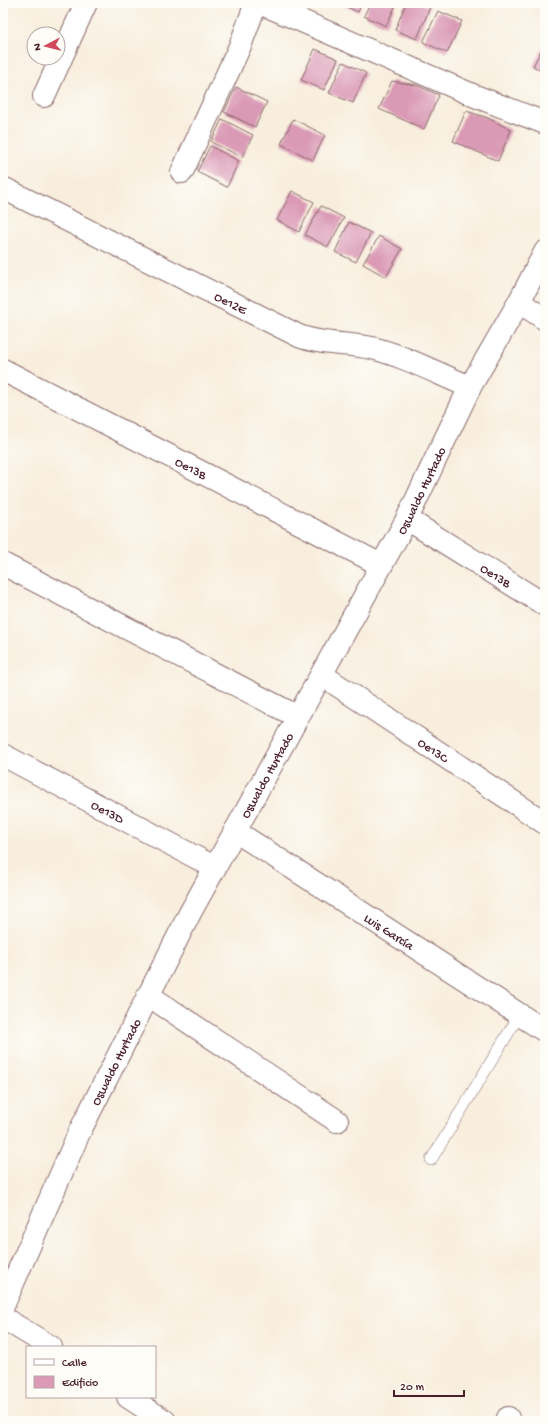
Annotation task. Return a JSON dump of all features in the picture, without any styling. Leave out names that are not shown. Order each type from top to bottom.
[{"type":"street","points":[[44,96],[86,3]]},
{"type":"street","points":[[182,172],[240,46],[256,3]]},
{"type":"street","points":[[260,3],[475,96],[545,123]]},
{"type":"street","name":"Oe12E","points":[[3,188],[299,336],[312,341],[372,348],[395,355],[470,387]]},
{"type":"street","name":"Oswaldo Hurtado","points":[[5,1294],[79,1133],[214,867],[322,675],[381,564],[407,519],[470,387],[519,302],[545,252]]},
{"type":"street","points":[[519,302],[545,319]]},
{"type":"street","name":"Oe13B","points":[[3,370],[381,564]]},
{"type":"street","name":"Oe13B","points":[[407,519],[545,605]]},
{"type":"street","points":[[3,564],[298,717]]},
{"type":"street","name":"Oe13C","points":[[322,675],[545,823]]},
{"type":"street","name":"Oe13D","points":[[3,755],[214,867]]},
{"type":"street","name":"Luis García","points":[[235,831],[545,1030]]},
{"type":"street","points":[[148,995],[338,1121]]},
{"type":"street","points":[[3,1318],[49,1346]]},
{"type":"street","points":[[130,1398],[165,1421]]},
{"type":"lane","points":[[431,1160],[520,1014]]},
{"type":"building","points":[[338,3],[362,3],[358,12]]},
{"type":"building","points":[[370,3],[397,3],[386,26],[364,16]]},
{"type":"building","points":[[406,3],[420,3],[430,7],[417,39],[395,30]]},
{"type":"building","points":[[438,11],[462,21],[447,53],[423,42]]},
{"type":"building","points":[[545,43],[545,73],[533,66]]},
{"type":"building","points":[[315,49],[338,59],[324,90],[301,80]]},
{"type":"building","points":[[343,62],[366,73],[353,103],[329,93]]},
{"type":"building","points":[[392,81],[416,85],[439,95],[424,129],[379,109]]},
{"type":"building","points":[[236,87],[267,102],[255,127],[224,112]]},
{"type":"building","points":[[466,111],[488,118],[511,130],[498,161],[453,141]]},
{"type":"building","points":[[222,119],[253,135],[242,157],[211,142]]},
{"type":"building","points":[[293,119],[325,135],[313,160],[281,144]]},
{"type":"building","points":[[210,146],[239,161],[227,187],[197,172]]},
{"type":"building","points":[[292,191],[314,202],[299,232],[277,220]]},
{"type":"building","points":[[321,206],[344,218],[328,247],[305,235]]},
{"type":"building","points":[[349,222],[371,233],[356,262],[335,252]]},
{"type":"building","points":[[379,236],[402,249],[386,277],[363,264]]}]
